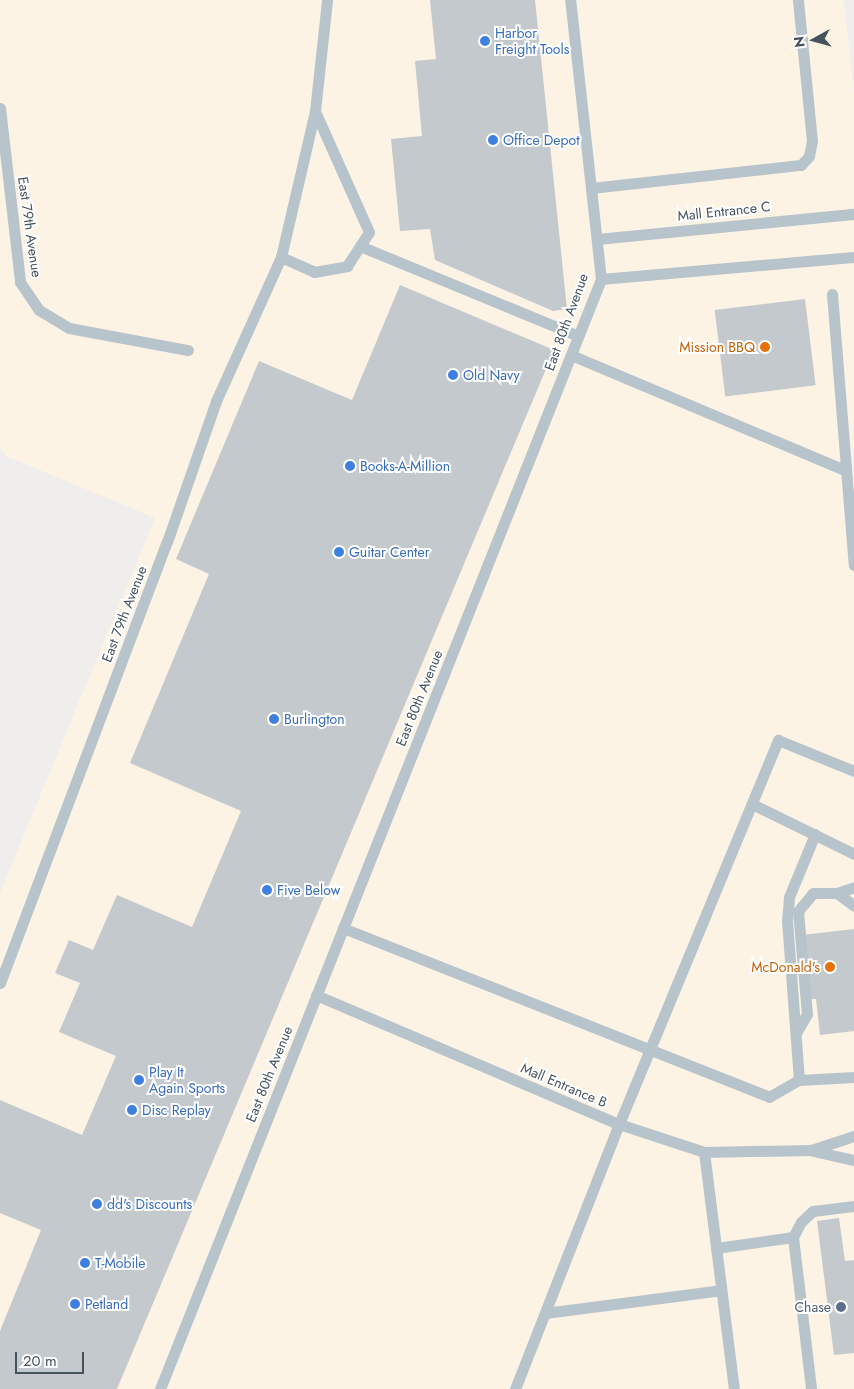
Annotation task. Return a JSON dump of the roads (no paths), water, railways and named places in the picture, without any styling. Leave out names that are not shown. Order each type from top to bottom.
[{"type":"lane","name":"East 79th Avenue","points":[[0,983],[167,542],[216,401],[281,257],[315,111],[327,0]]},
{"type":"lane","name":"East 80th Avenue","points":[[160,1389],[601,278],[570,0]]},
{"type":"lane","points":[[591,188],[801,165],[808,156],[812,141],[798,0]]},
{"type":"lane","name":"East 79th Avenue","points":[[0,108],[20,282],[39,310],[69,328],[188,350]]},
{"type":"lane","points":[[281,257],[314,272],[347,266],[369,232],[315,111]]},
{"type":"lane","name":"Mall Entrance C","points":[[597,239],[854,214]]},
{"type":"lane","points":[[360,246],[578,336]]},
{"type":"lane","points":[[601,278],[854,257]]},
{"type":"lane","points":[[832,294],[854,565]]},
{"type":"lane","points":[[571,355],[845,470]]},
{"type":"lane","points":[[515,1389],[620,1124],[778,740],[854,771]]},
{"type":"lane","points":[[752,804],[854,854]]},
{"type":"lane","points":[[799,1080],[786,921],[789,897],[815,834]]},
{"type":"lane","points":[[796,1033],[807,1014],[798,911],[813,892],[837,892],[854,887]]},
{"type":"lane","points":[[837,892],[854,906]]},
{"type":"lane","points":[[343,928],[770,1097],[799,1080],[854,1076]]},
{"type":"lane","name":"Mall Entrance B","points":[[316,995],[620,1124],[704,1152],[811,1150],[854,1160]]},
{"type":"lane","name":"Mall Entrance B","points":[[811,1150],[854,1136]]},
{"type":"lane","points":[[704,1152],[734,1389]]},
{"type":"lane","points":[[811,1389],[793,1237],[801,1222],[812,1212],[854,1206]]},
{"type":"lane","points":[[716,1248],[793,1237]]},
{"type":"lane","points":[[545,1313],[721,1290]]},
{"type":"place","name":"Harbor Freight Tools","points":[[485,41]]},
{"type":"place","name":"Office Depot","points":[[493,140]]},
{"type":"place","name":"Mission BBQ","points":[[765,347]]},
{"type":"place","name":"Old Navy","points":[[453,375]]},
{"type":"place","name":"Books-A-Million","points":[[350,466]]},
{"type":"place","name":"Guitar Center","points":[[339,552]]},
{"type":"place","name":"Burlington","points":[[274,719]]},
{"type":"place","name":"Five Below","points":[[267,890]]},
{"type":"place","name":"McDonald's","points":[[830,967]]},
{"type":"place","name":"Play It Again Sports","points":[[139,1080]]},
{"type":"place","name":"Disc Replay","points":[[132,1110]]},
{"type":"place","name":"dd's Discounts","points":[[97,1204]]},
{"type":"place","name":"T-Mobile","points":[[85,1263]]},
{"type":"place","name":"Petland","points":[[75,1304]]},
{"type":"place","name":"Chase","points":[[841,1307]]}]
